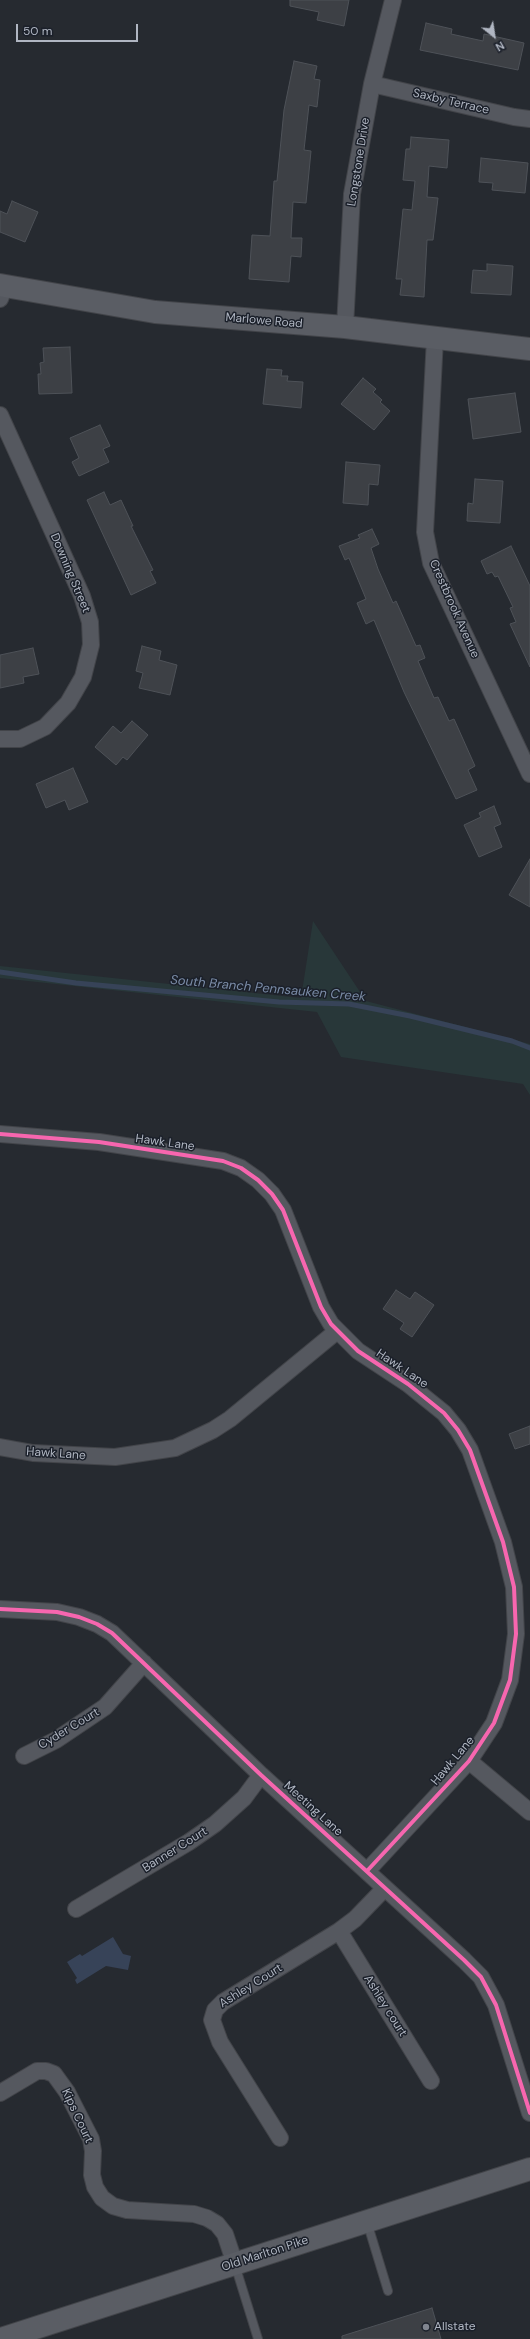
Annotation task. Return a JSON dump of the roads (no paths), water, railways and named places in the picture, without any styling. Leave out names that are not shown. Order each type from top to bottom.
[{"type":"street","name":"Longstone Drive","points":[[345,327],[352,194],[372,84],[393,0]]},
{"type":"street","name":"Saxby Terrace","points":[[372,84],[514,117],[530,119]]},
{"type":"street","name":"Marlowe Road","points":[[2,290],[155,312],[345,327],[530,349]]},
{"type":"street","name":"Crestbrook Avenue","points":[[435,338],[425,532],[431,563],[530,774]]},
{"type":"street","name":"Downing Street","points":[[0,415],[82,596],[90,622],[91,645],[84,677],[68,703],[45,727],[20,738],[0,739]]},
{"type":"street","name":"Hawk Lane","points":[[0,1134],[99,1142],[223,1161],[241,1168],[258,1180],[272,1194],[283,1210],[321,1307],[337,1331],[358,1351],[426,1398],[458,1430],[474,1462],[503,1542],[510,1566],[516,1611],[514,1657],[503,1702],[494,1723],[470,1761],[367,1872]]},
{"type":"street","name":"Hawk Lane","points":[[0,1447],[33,1453],[115,1457],[175,1448],[212,1430],[230,1419],[337,1331]]},
{"type":"street","name":"Meeting Lane","points":[[0,1609],[57,1612],[79,1616],[112,1633],[261,1776],[481,1977],[496,2005],[530,2114]]},
{"type":"street","name":"Cyder Court","points":[[24,1756],[56,1740],[105,1707],[144,1663]]},
{"type":"street","points":[[470,1761],[497,1782],[530,1812]]},
{"type":"street","name":"Banner Court","points":[[76,1909],[189,1842],[215,1824],[244,1798],[261,1776]]},
{"type":"street","name":"Ashley Court","points":[[280,2138],[220,2042],[212,2020],[215,2010],[223,2002],[339,1931],[355,1919],[385,1888]]},
{"type":"street","name":"Ashley court","points":[[339,1931],[431,2081]]},
{"type":"street","name":"Kips Court","points":[[0,2092],[37,2071],[46,2070],[54,2074],[67,2092],[91,2139],[93,2151],[92,2175],[95,2188],[102,2198],[113,2206],[127,2210],[194,2214],[207,2218],[217,2224],[225,2234],[235,2264]]},
{"type":"street","name":"Old Marlton Pike","points":[[1,2339],[530,2170]]},
{"type":"lane","points":[[367,2221],[388,2291]]},
{"type":"lane","points":[[235,2264],[258,2339]]},
{"type":"water","points":[[113,1937],[123,1954],[131,1956],[128,1970],[106,1966],[77,1984],[75,1980],[77,1978],[67,1962],[80,1954],[82,1956]]},
{"type":"waterway","name":"South Branch Pennsauken Creek","points":[[0,972],[76,983],[279,1002],[349,1004],[410,1016],[512,1041],[530,1048]]},
{"type":"place","name":"Allstate","points":[[426,2327]]}]
